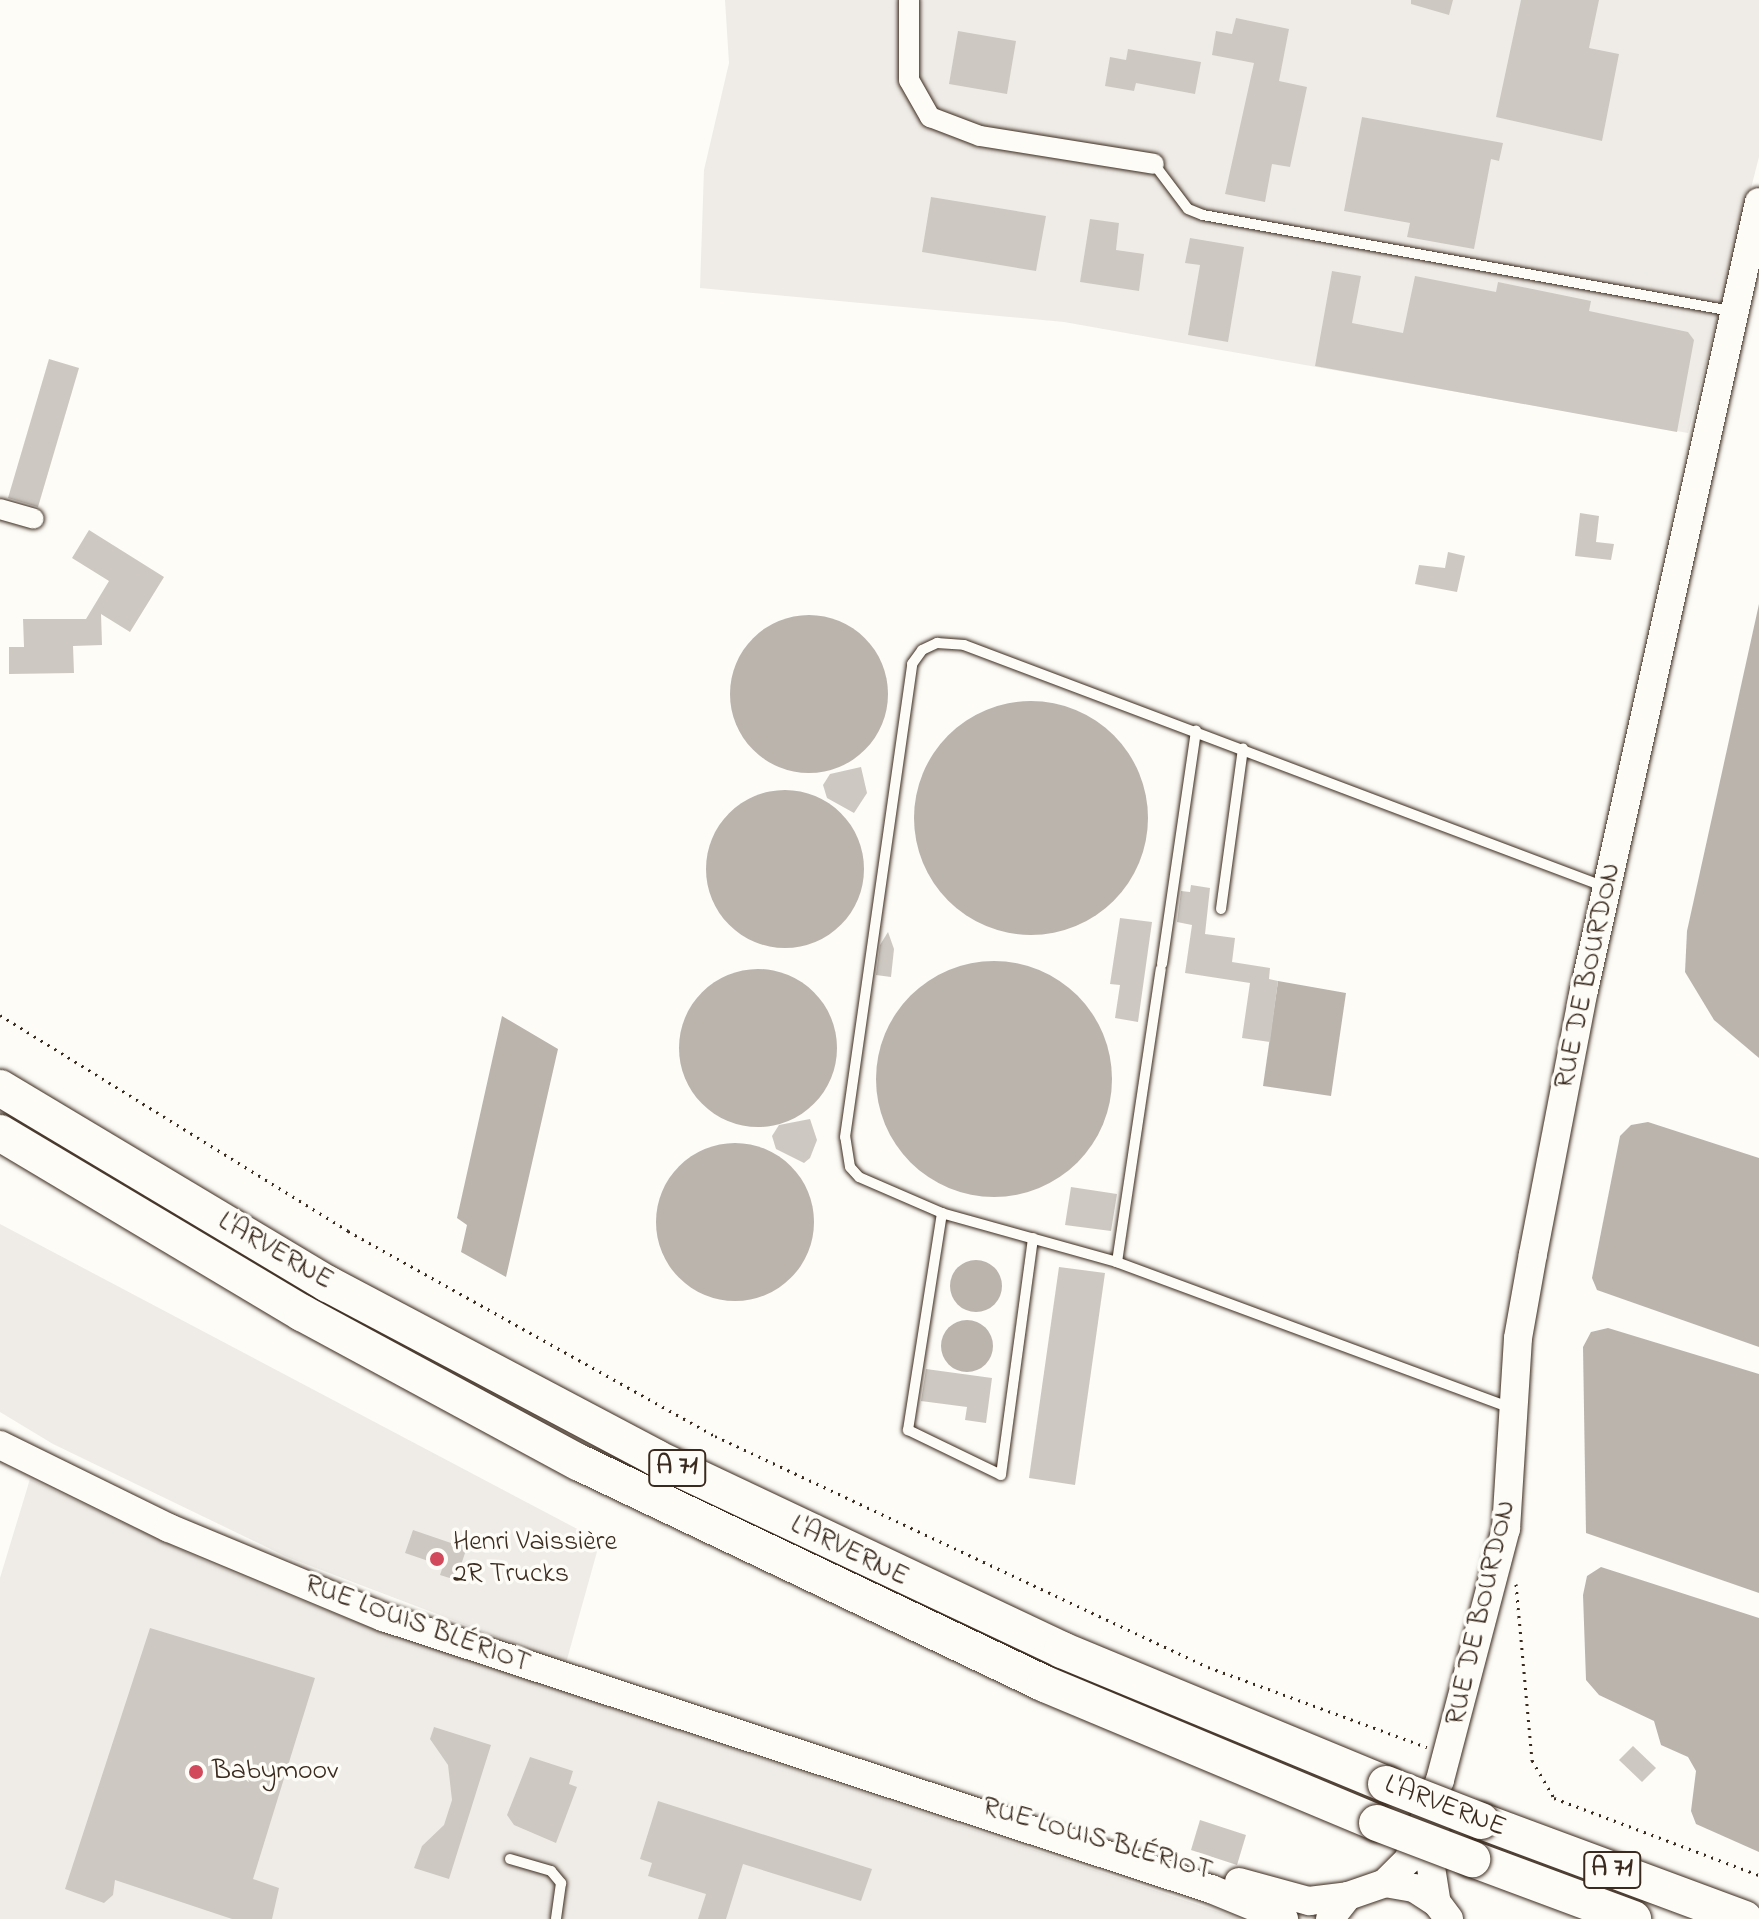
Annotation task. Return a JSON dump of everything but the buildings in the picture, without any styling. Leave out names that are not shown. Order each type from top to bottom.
[{"type":"highway","name":"L'ARVERNE","points":[[0,1088],[328,1284],[656,1458],[1062,1650],[1386,1784],[1744,1919]]},
{"type":"highway","name":"L'ARVERNE","points":[[0,1133],[408,1371],[713,1530],[1045,1684],[1377,1823],[1633,1919]]},
{"type":"highway","points":[[0,1158],[30,1174],[93,1190]]},
{"type":"main road","name":"RUE DE BOURDON","points":[[1443,1911],[1431,1867],[1448,1754],[1506,1529],[1518,1338],[1530,1268],[1607,888],[1759,202]]},
{"type":"main road","name":"RUE LOUIS BLÉRIOT","points":[[0,1445],[169,1528],[383,1617],[1211,1889],[1284,1919]]},
{"type":"main road","name":"RUE DE BOURDON","points":[[1385,1883],[1408,1860],[1448,1754]]},
{"type":"main road","name":"RUE LOUIS BLÉRIOT","points":[[848,1769],[1067,1829],[1283,1896],[1309,1901],[1348,1896],[1385,1883]]},
{"type":"main road","points":[[1385,1883],[1414,1888],[1443,1911]]},
{"type":"main road","points":[[1330,1919],[1348,1896]]},
{"type":"street","points":[[909,0],[909,80],[930,117],[980,136],[1154,164]]},
{"type":"street","points":[[0,509],[34,519]]},
{"type":"lane","points":[[1154,164],[1188,209],[1203,215],[1733,312]]},
{"type":"lane","points":[[1514,1409],[1117,1262],[942,1213],[859,1177],[850,1167],[845,1137],[912,664],[922,650],[950,642],[1196,730],[1607,888]]},
{"type":"lane","points":[[1117,1262],[1196,730]]},
{"type":"lane","points":[[1221,909],[1243,748]]},
{"type":"lane","points":[[942,1213],[908,1430],[1001,1475],[1033,1238]]},
{"type":"lane","points":[[510,1859],[551,1871],[561,1883],[564,1896],[556,1919]]},
{"type":"path","points":[[0,1015],[348,1231],[715,1436],[1208,1667],[1448,1754]]},
{"type":"path","points":[[1515,1575],[1532,1760],[1554,1798],[1759,1875]]},
{"type":"shaded area","points":[[725,0],[1759,0],[1759,157],[1688,433],[1064,322],[700,288],[704,170],[729,63]]},
{"type":"shaded area","points":[[1759,604],[1759,1058],[1714,1020],[1685,972],[1687,931]]},
{"type":"shaded area","points":[[809,615],[839,621],[865,638],[882,664],[888,694],[882,724],[865,750],[839,767],[809,773],[779,767],[753,750],[736,724],[730,694],[736,664],[753,638],[779,621]]},
{"type":"shaded area","points":[[1031,701],[1054,703],[1076,710],[1114,735],[1139,773],[1146,795],[1146,841],[1139,863],[1114,901],[1076,926],[1054,933],[1031,935],[1008,933],[986,926],[948,901],[923,863],[916,841],[914,818],[916,795],[923,773],[948,735],[986,710],[1008,703]]},
{"type":"shaded area","points":[[785,790],[815,796],[841,813],[858,839],[864,869],[858,899],[841,925],[815,942],[785,948],[755,942],[729,925],[712,899],[706,869],[712,839],[729,813],[755,796]]},
{"type":"shaded area","points":[[994,961],[1017,963],[1039,970],[1078,995],[1103,1034],[1110,1056],[1110,1102],[1103,1124],[1078,1163],[1039,1188],[1017,1195],[994,1197],[971,1195],[949,1188],[910,1163],[885,1124],[878,1102],[876,1079],[878,1056],[885,1034],[910,995],[949,970],[971,963]]},
{"type":"shaded area","points":[[758,969],[788,975],[814,992],[831,1018],[837,1048],[831,1078],[814,1104],[788,1121],[758,1127],[728,1121],[702,1104],[685,1078],[679,1048],[685,1018],[702,992],[728,975]]},
{"type":"shaded area","points":[[1278,981],[1346,993],[1331,1096],[1263,1086]]},
{"type":"shaded area","points":[[502,1016],[558,1049],[506,1277],[461,1252],[467,1225],[457,1218]]},
{"type":"shaded area","points":[[1648,1122],[1759,1158],[1759,1347],[1597,1290],[1592,1278],[1620,1136],[1631,1125]]},
{"type":"shaded area","points":[[735,1143],[765,1149],[791,1166],[808,1192],[814,1222],[808,1252],[791,1278],[765,1295],[735,1301],[705,1295],[679,1278],[662,1252],[656,1222],[662,1192],[679,1166],[705,1149]]},
{"type":"shaded area","points":[[0,1224],[600,1541],[566,1663],[287,1557],[53,1444],[0,1412]]},
{"type":"shaded area","points":[[976,1260],[994,1268],[1002,1286],[994,1304],[976,1312],[958,1304],[950,1286],[958,1268]]},
{"type":"shaded area","points":[[967,1320],[985,1328],[993,1346],[985,1364],[967,1372],[949,1364],[941,1346],[949,1328]]},
{"type":"shaded area","points":[[1608,1328],[1759,1374],[1759,1593],[1586,1533],[1583,1347],[1591,1332]]},
{"type":"shaded area","points":[[30,1479],[216,1566],[361,1624],[1240,1919],[0,1919],[0,1578]]},
{"type":"shaded area","points":[[1601,1567],[1759,1618],[1759,1852],[1696,1824],[1691,1811],[1696,1771],[1688,1757],[1661,1745],[1654,1721],[1599,1695],[1586,1680],[1583,1595],[1587,1576]]},
{"type":"place","name":"Henri Vaissière 2R Trucks","points":[[437,1559]]},
{"type":"place","name":"Babymoov","points":[[196,1772]]}]
